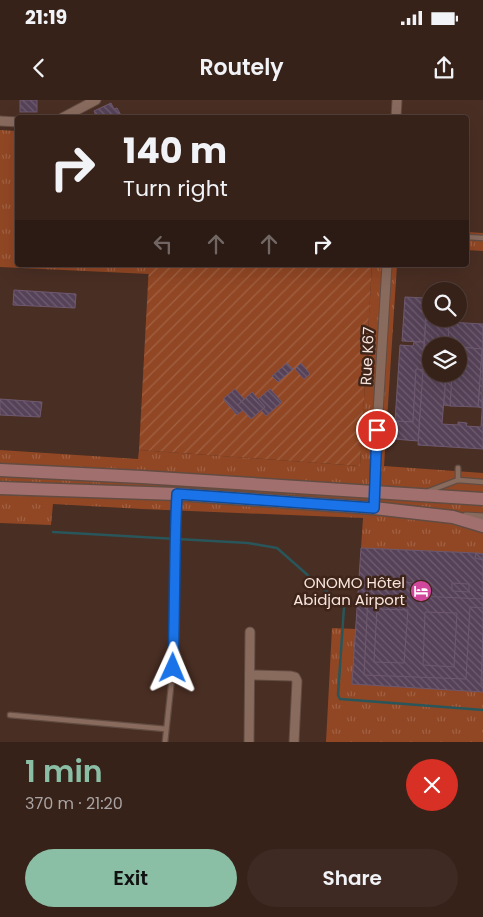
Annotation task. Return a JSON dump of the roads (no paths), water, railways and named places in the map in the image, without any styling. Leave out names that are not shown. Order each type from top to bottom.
[{"type":"main road","points":[[0,470],[142,477],[483,499]]},
{"type":"main road","points":[[0,488],[177,494],[374,508],[453,517],[483,526]]},
{"type":"main road","points":[[421,495],[421,513]]},
{"type":"street","points":[[68,115],[96,100]]},
{"type":"street","points":[[396,115],[398,100]]},
{"type":"street","points":[[0,121],[15,122]]},
{"type":"street","name":"Rue K67","points":[[374,508],[377,420],[387,267]]},
{"type":"street","points":[[453,517],[483,518]]},
{"type":"street","points":[[249,742],[250,632]]},
{"type":"street","points":[[250,675],[295,677],[297,681],[294,742]]},
{"type":"lane","points":[[469,237],[483,238]]},
{"type":"lane","points":[[458,468],[458,480]]},
{"type":"lane","points":[[421,495],[458,480],[483,482]]},
{"type":"lane","points":[[165,742],[173,668],[174,535],[177,494]]},
{"type":"lane","points":[[10,715],[166,729]]},
{"type":"waterway","points":[[53,532],[248,543],[277,548],[344,607],[338,695],[340,699],[483,710]]},
{"type":"place","name":"ONOMO Hôtel Abidjan Airport","points":[[421,591]]}]
